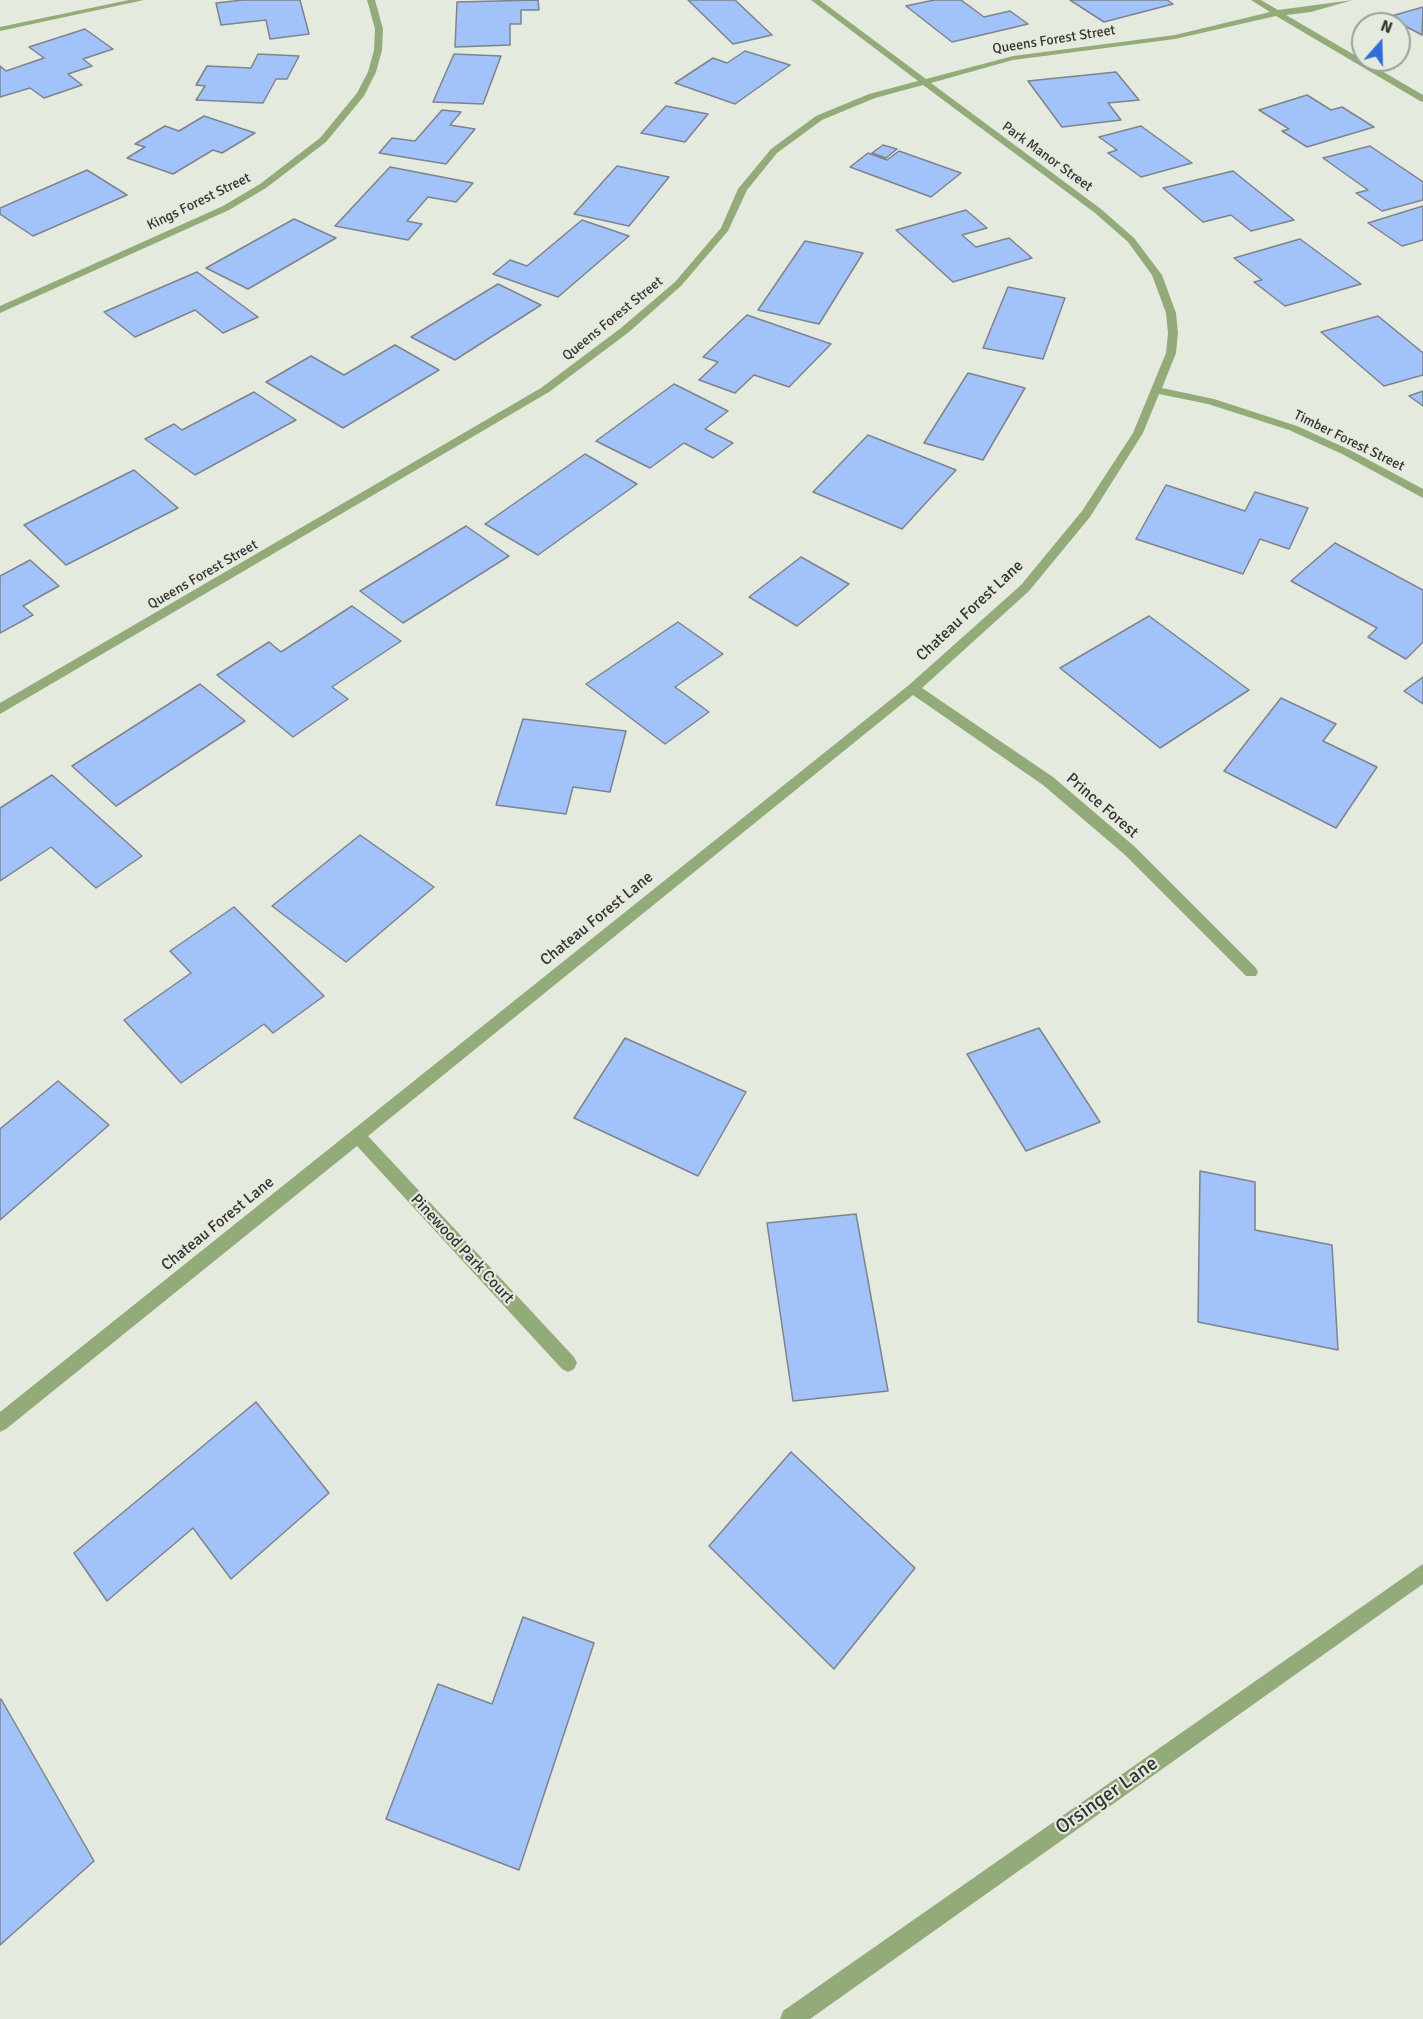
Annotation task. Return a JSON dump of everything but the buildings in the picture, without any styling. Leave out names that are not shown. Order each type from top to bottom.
[{"type":"street","points":[[0,30],[140,0]]},
{"type":"street","name":"Kings Forest Street","points":[[0,310],[225,207],[263,186],[305,155],[345,117],[362,94],[372,72],[378,50],[379,30],[371,0]]},
{"type":"street","name":"Park Manor Street","points":[[815,0],[1098,211],[1131,240],[1157,275],[1171,313],[1171,353],[1156,390]]},
{"type":"street","points":[[1255,0],[1423,99]]},
{"type":"street","points":[[1277,13],[1289,0]]},
{"type":"street","name":"Queens Forest Street","points":[[0,709],[545,390],[625,330],[678,284],[724,229],[743,189],[774,151],[795,134],[838,108],[872,96],[1013,58],[1175,37],[1277,13],[1311,10],[1349,0]]},
{"type":"street","name":"Timber Forest Street","points":[[1156,390],[1210,401],[1293,428],[1346,452],[1423,494]]},
{"type":"street","name":"Chateau Forest Lane","points":[[0,1423],[913,688],[1025,588],[1086,514],[1138,433],[1156,390]]},
{"type":"street","name":"Prince Forest","points":[[913,688],[1048,782],[1129,850],[1251,972]]},
{"type":"street","name":"Pinewood Park Court","points":[[357,1135],[568,1363]]},
{"type":"street","name":"Orsinger Lane","points":[[791,2019],[1423,1573]]}]
